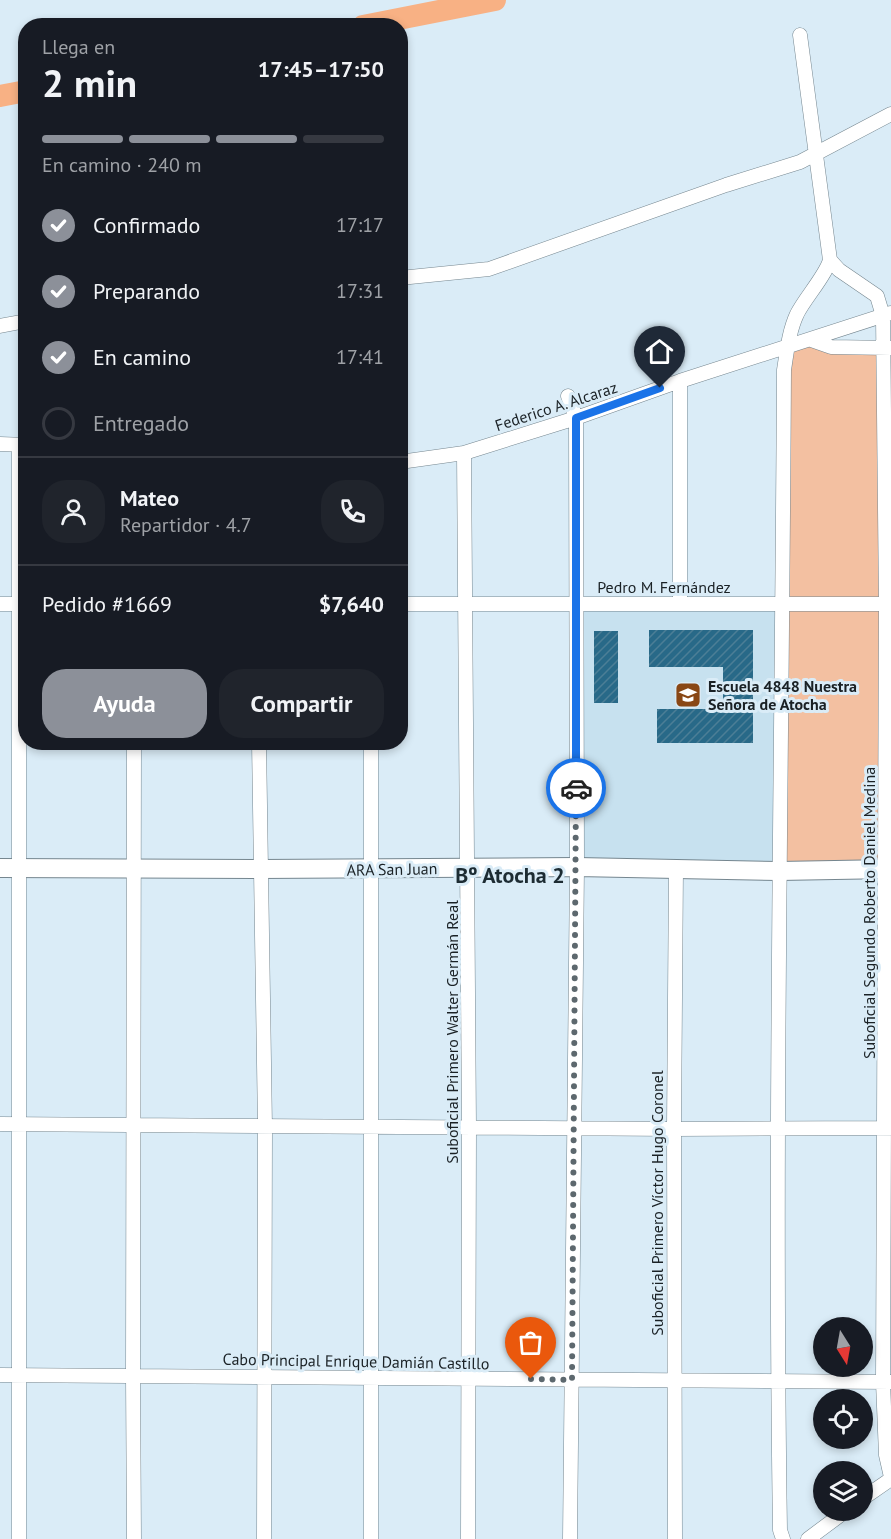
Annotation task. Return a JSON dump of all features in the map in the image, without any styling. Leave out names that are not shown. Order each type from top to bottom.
[{"type":"street","points":[[783,1539],[780,1530],[778,1382],[778,1129],[784,370],[791,329],[812,288],[830,260],[800,35]]},
{"type":"street","points":[[408,277],[489,269],[817,155],[891,114]]},
{"type":"street","points":[[830,260],[839,270],[877,296],[887,315]]},
{"type":"street","name":"Federico A. Alcaraz","points":[[408,461],[464,453],[887,315]]},
{"type":"street","name":"Suboficial Segundo Roberto Daniel Medina","points":[[887,315],[889,604],[886,1455],[891,1478]]},
{"type":"street","points":[[0,326],[18,323]]},
{"type":"street","points":[[810,340],[831,347],[887,348]]},
{"type":"street","points":[[680,381],[680,604]]},
{"type":"street","points":[[568,396],[576,418],[577,867],[570,1539]]},
{"type":"street","points":[[0,444],[18,445]]},
{"type":"street","name":"Suboficial Primero Walter Germán Real","points":[[464,453],[470,1127],[468,1539]]},
{"type":"street","points":[[0,604],[18,604]]},
{"type":"street","name":"Pedro M. Fernández","points":[[408,604],[889,604]]},
{"type":"street","points":[[19,1539],[21,750]]},
{"type":"street","points":[[134,750],[134,1539]]},
{"type":"street","points":[[259,750],[265,1127],[264,1539]]},
{"type":"street","points":[[370,1539],[371,750]]},
{"type":"street","name":"ARA San Juan","points":[[0,868],[260,870],[577,867],[779,871],[888,869]]},
{"type":"street","name":"Suboficial Primero Víctor Hugo Coronel","points":[[675,1539],[673,1381],[676,868]]},
{"type":"street","points":[[0,1124],[574,1129],[888,1127]]},
{"type":"street","name":"Cabo Principal Enrique Damián Castillo","points":[[0,1375],[887,1382]]},
{"type":"street","points":[[873,1491],[891,1478]]},
{"type":"street","points":[[807,1539],[832,1521]]},
{"type":"shaded area","points":[[811,340],[884,348],[885,869],[779,871],[788,347]]},
{"type":"shaded area","points":[[576,604],[781,606],[775,868],[580,865]]},
{"type":"building","points":[[649,630],[753,630],[753,743],[657,743],[657,709],[723,709],[723,667],[649,667]]},
{"type":"building","points":[[594,631],[618,631],[618,703],[594,703]]},
{"type":"waterway","points":[[404,18],[495,0]]},
{"type":"waterway","points":[[0,96],[18,93]]},
{"type":"way so far","points":[[531,1379],[572,1380],[576,788]]},
{"type":"place","name":"Escuela 4848 Nuestra Señora de Atocha","points":[[688,695]]},
{"type":"district","name":"Bº Atocha 2","points":[[510,875]]},
{"type":"route","points":[[576,788],[576,418],[660,388]]}]
